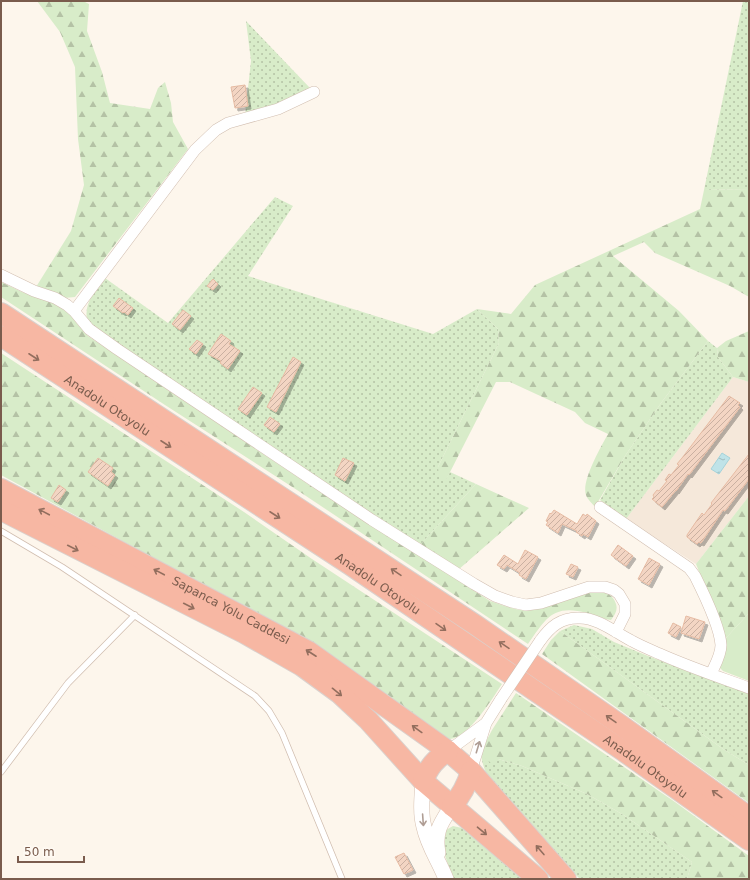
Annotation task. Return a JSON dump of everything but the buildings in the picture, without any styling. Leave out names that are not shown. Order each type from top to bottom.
[{"type":"highway","name":"Anadolu Otoyolu","points":[[1,313],[480,628],[622,726],[749,817]]},
{"type":"highway","name":"Anadolu Otoyolu","points":[[1,336],[349,564],[622,750],[749,840]]},
{"type":"highway","name":"Sapanca Yolu Caddesi","points":[[1,489],[308,651],[448,752],[471,771]]},
{"type":"highway","name":"Sapanca Yolu Caddesi","points":[[1,510],[244,633],[302,666],[339,693],[368,720],[423,781],[452,806]]},
{"type":"highway","points":[[423,781],[431,765],[448,752]]},
{"type":"highway","points":[[471,771],[467,786],[452,806],[538,879]]},
{"type":"highway","points":[[471,771],[566,879]]},
{"type":"street","points":[[74,311],[195,150],[206,138],[228,123],[278,109],[314,92]]},
{"type":"street","points":[[1,275],[34,291],[55,298],[67,305],[89,329],[123,353],[372,520],[487,592],[506,600],[526,605],[541,602],[589,587],[605,587],[614,590],[619,594],[625,604],[625,614],[616,632]]},
{"type":"street","points":[[600,507],[689,568],[695,576],[718,632],[721,646],[720,654],[711,674]]},
{"type":"street","points":[[471,771],[486,723],[501,699],[552,626],[568,618],[589,619],[661,655],[749,688]]},
{"type":"street","points":[[448,752],[486,723]]},
{"type":"street","points":[[423,781],[423,826],[443,872]]},
{"type":"street","points":[[443,872],[437,845],[437,834],[439,827],[452,806]]},
{"type":"lane","points":[[1,531],[62,566],[255,696],[269,711],[282,734],[342,879]]},
{"type":"lane","points":[[1,772],[68,683],[135,615]]},
{"type":"shaded area","points":[[733,377],[749,382],[749,496],[696,564],[626,519]]},
{"type":"green space","points":[[37,1],[83,1],[89,4],[87,31],[102,72],[110,103],[150,109],[158,88],[165,82],[171,103],[173,122],[188,149],[75,297],[64,298],[36,287],[71,231],[84,185],[78,139],[75,67],[60,32]]},
{"type":"green space","points":[[743,1],[749,1],[749,189],[704,190]]},
{"type":"green space","points":[[246,21],[310,88],[276,104],[245,115],[251,61]]},
{"type":"green space","points":[[749,189],[749,297],[730,286],[655,253],[644,242],[613,256],[679,311],[708,341],[661,403],[625,456],[595,507],[586,495],[586,481],[592,464],[608,434],[585,423],[575,412],[510,382],[496,382],[446,480],[439,476],[438,467],[499,343],[498,329],[477,309],[511,314],[535,285],[700,209],[704,190]]},
{"type":"green space","points":[[275,197],[293,206],[248,276],[433,334],[477,309],[498,329],[499,343],[438,467],[446,479],[450,472],[476,484],[419,546],[88,323],[88,304],[105,278],[168,323]]},
{"type":"green space","points":[[1,282],[22,292],[59,305],[70,314],[88,336],[311,486],[490,601],[516,609],[532,610],[578,595],[590,592],[602,592],[611,596],[616,604],[617,608],[615,614],[611,620],[575,611],[558,612],[545,621],[528,644],[297,490],[1,297]]},
{"type":"green space","points":[[749,331],[749,382],[733,377],[718,357],[717,348],[726,341]]},
{"type":"green space","points":[[708,341],[717,348],[718,357],[733,377],[626,519],[600,500],[625,456],[661,403]]},
{"type":"green space","points":[[1,353],[244,512],[312,559],[502,684],[486,707],[465,732],[450,739],[441,737],[302,637],[1,475]]},
{"type":"green space","points":[[476,484],[529,508],[458,570],[419,546]]},
{"type":"green space","points":[[749,496],[749,613],[725,639],[696,564]]},
{"type":"green space","points":[[749,613],[749,681],[723,671],[719,667],[725,639]]},
{"type":"green space","points":[[574,625],[592,629],[614,642],[749,694],[749,765],[723,749],[560,631]]},
{"type":"green space","points":[[560,631],[723,749],[749,765],[749,803],[542,654],[551,640]]},
{"type":"green space","points":[[516,693],[675,802],[749,856],[749,879],[687,879],[692,862],[622,814],[587,794],[522,766],[498,759],[490,763],[483,757],[481,751],[492,730]]},
{"type":"green space","points":[[481,751],[498,759],[522,766],[587,794],[622,814],[692,862],[687,879],[580,879],[491,784],[483,764]]},
{"type":"green space","points":[[453,826],[462,828],[523,879],[453,879],[443,850],[446,830]]},
{"type":"water","points":[[722,453],[730,458],[719,474],[711,469]]}]
